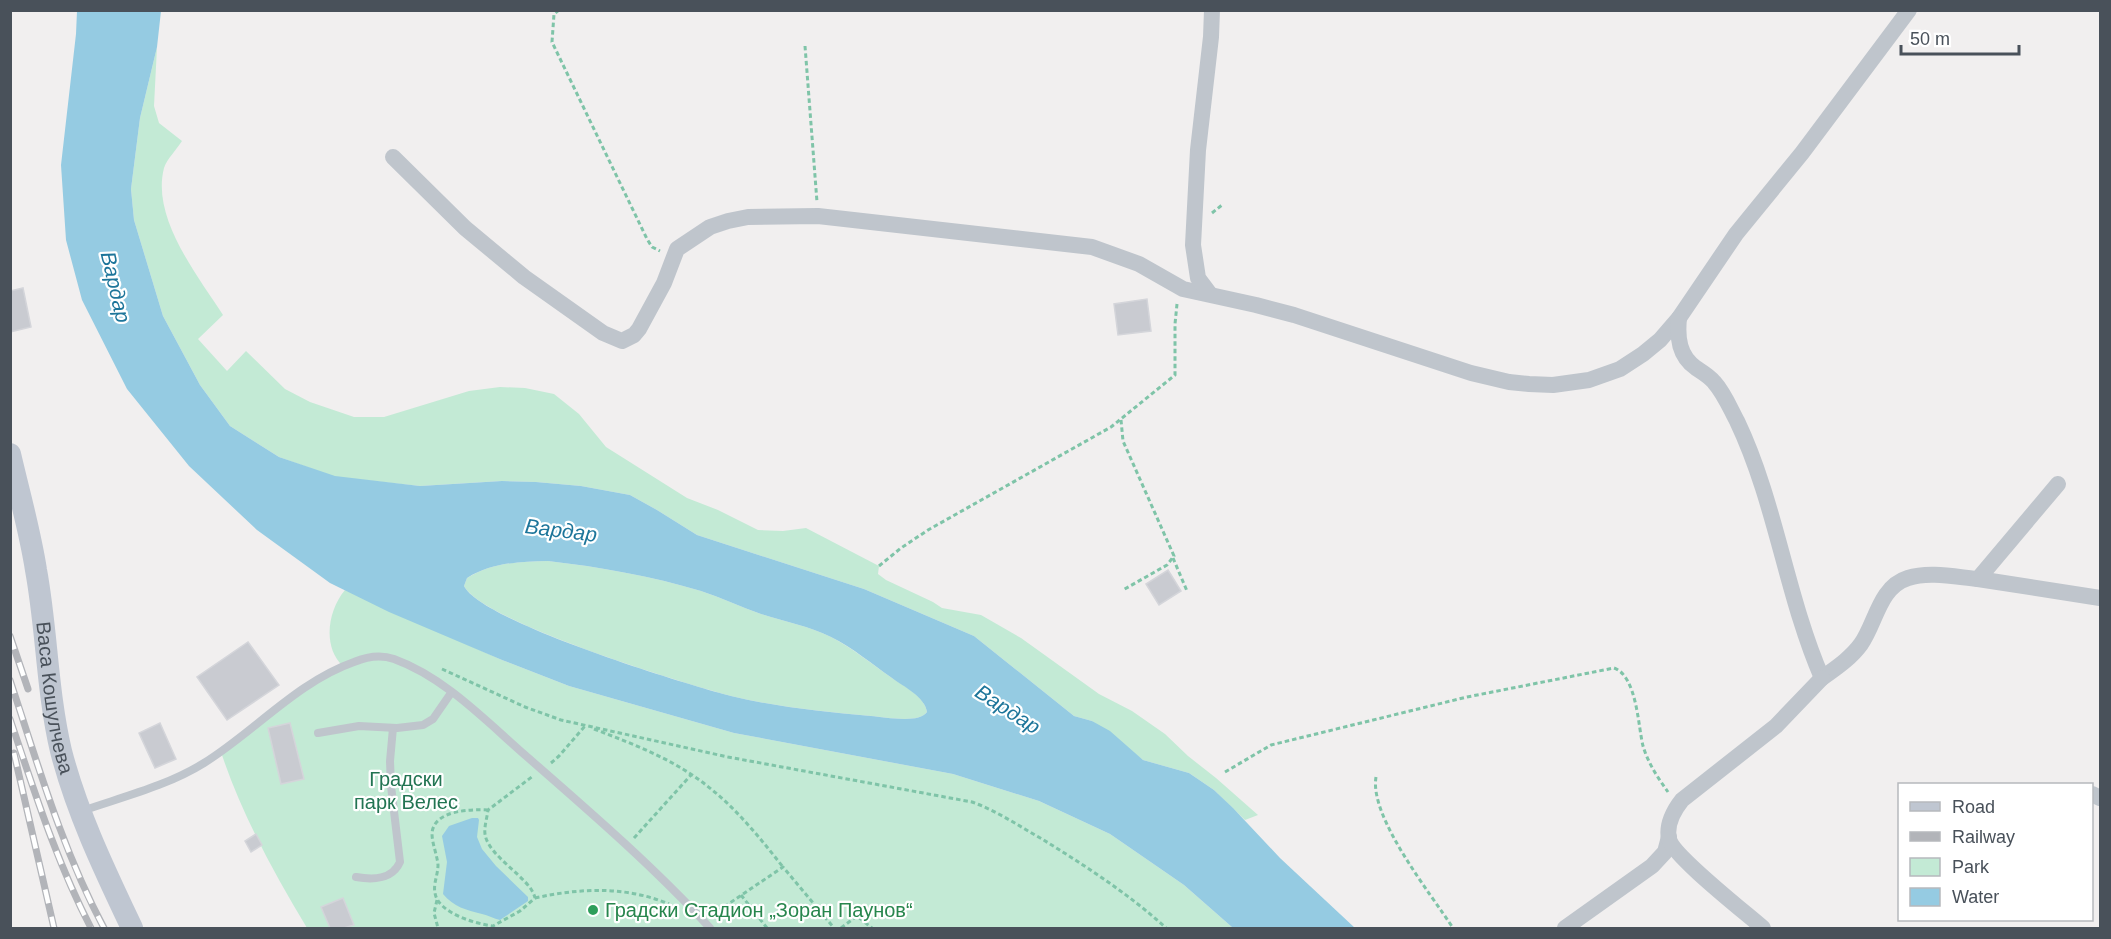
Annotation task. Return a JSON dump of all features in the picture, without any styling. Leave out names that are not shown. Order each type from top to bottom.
[{"type":"main road","name":"Васа Кошулчева","points":[[10,454],[36,570],[56,729],[80,812],[132,928]]},
{"type":"street","points":[[1210,294],[1198,278],[1193,245],[1198,150],[1212,10]]},
{"type":"street","points":[[393,157],[465,228],[524,277],[598,329],[618,340],[625,340],[639,330],[663,283],[676,249],[710,227],[728,220],[748,217],[819,216],[1077,244],[1139,264],[1179,287],[1294,315],[1471,373],[1529,384],[1574,383],[1604,376],[1643,354],[1660,340],[1679,318],[1736,234],[1802,153],[1909,10]]},
{"type":"street","points":[[1679,318],[1678,339],[1682,352],[1688,362],[1718,387],[1751,453],[1801,623],[1822,678]]},
{"type":"street","points":[[1977,579],[2058,484]]},
{"type":"street","points":[[1565,928],[1657,862],[1665,852],[1672,818],[1685,797],[1776,726],[1822,678],[1852,655],[1861,645],[1882,602],[1896,584],[1906,578],[1921,576],[1977,579],[2100,598]]},
{"type":"street","points":[[1669,837],[1672,845],[1699,873],[1763,928]]},
{"type":"lane","points":[[80,812],[158,784],[199,766],[297,694],[352,662],[378,656],[390,658],[419,671],[451,693],[541,769],[626,846],[706,925]]},
{"type":"lane","points":[[318,733],[359,726],[393,728],[429,723],[451,693]]},
{"type":"lane","points":[[356,877],[371,879],[384,877],[398,868],[400,862],[391,786],[390,761],[393,728]]},
{"type":"path","points":[[559,10],[554,14],[552,42],[646,239],[658,251],[676,249]]},
{"type":"path","points":[[805,46],[819,216]]},
{"type":"path","points":[[879,566],[928,530],[1121,420],[1175,375],[1175,324],[1179,287]]},
{"type":"path","points":[[1121,420],[1123,441],[1173,553],[1187,591]]},
{"type":"path","points":[[1123,590],[1167,565],[1173,558]]},
{"type":"path","points":[[438,668],[544,715],[586,726],[739,759],[972,802],[1003,816],[1077,860],[1166,928]]},
{"type":"path","points":[[1225,772],[1270,745],[1467,697],[1614,668],[1622,672],[1631,690],[1650,764],[1678,806]]},
{"type":"path","points":[[438,928],[434,913],[437,900],[435,894],[438,867],[433,840],[434,825],[454,813],[488,810],[559,756],[586,726]]},
{"type":"path","points":[[586,726],[660,757],[707,785],[739,815],[834,928]]},
{"type":"path","points":[[626,846],[691,775]]},
{"type":"path","points":[[1376,777],[1376,795],[1388,826],[1453,928]]},
{"type":"path","points":[[488,810],[485,834],[488,843],[509,868],[532,889],[535,898]]},
{"type":"path","points":[[437,900],[464,919],[494,927],[520,911],[535,898],[593,890],[625,892],[662,901],[706,925],[741,895],[783,867]]},
{"type":"path","points":[[741,895],[767,928]]},
{"type":"path","points":[[841,928],[857,916],[872,928]]},
{"type":"green space","points":[[157,47],[154,106],[159,123],[182,141],[164,168],[162,187],[164,207],[179,246],[223,315],[198,339],[227,371],[246,351],[285,389],[310,402],[354,417],[384,417],[469,391],[500,387],[525,388],[554,394],[579,414],[606,447],[687,498],[758,530],[783,531],[806,528],[879,566],[878,574],[886,580],[942,608],[981,615],[1021,638],[1099,694],[1132,711],[1165,734],[1258,815],[1245,820],[1214,790],[1189,773],[1143,760],[1092,721],[1074,716],[974,636],[864,589],[697,535],[630,495],[581,486],[536,482],[502,481],[420,486],[335,477],[279,457],[230,426],[200,385],[163,316],[134,220],[131,189],[140,118]]},
{"type":"green space","points":[[548,561],[663,581],[709,594],[761,614],[823,633],[847,646],[913,692],[922,701],[927,712],[917,718],[893,718],[801,709],[731,696],[631,665],[545,633],[507,617],[479,601],[464,586],[467,578],[496,566]]},
{"type":"green space","name":"Градски парк Велес","points":[[345,590],[502,660],[569,686],[734,733],[953,774],[1039,801],[1110,834],[1184,885],[1233,928],[307,928],[259,842],[238,798],[221,752],[297,694],[343,666],[332,649],[330,628],[331,618]]},
{"type":"water","name":"Вардар","points":[[77,11],[161,11],[157,47],[140,118],[131,189],[134,220],[163,316],[200,385],[230,426],[279,457],[335,476],[420,486],[502,481],[536,482],[581,486],[630,495],[697,535],[864,589],[974,636],[1074,716],[1092,721],[1110,731],[1143,760],[1189,773],[1214,790],[1280,858],[1355,928],[1233,928],[1184,885],[1110,834],[1039,801],[953,774],[734,733],[569,686],[389,612],[330,583],[257,530],[189,466],[127,389],[82,300],[66,240],[61,165]],"holes":[[[537,561],[567,563],[682,586],[823,633],[855,651],[913,693],[922,702],[927,712],[917,718],[893,718],[800,709],[731,696],[672,679],[544,633],[507,617],[479,601],[464,586],[467,578],[496,566]]]},
{"type":"water","points":[[472,818],[479,820],[477,837],[482,849],[528,897],[528,901],[500,920],[461,907],[451,902],[443,894],[447,862],[442,836],[449,826]]},
{"type":"building","points":[[23,288],[31,327],[10,332],[10,291]]},
{"type":"building","points":[[1147,299],[1151,331],[1118,335],[1114,304]]},
{"type":"building","points":[[1168,570],[1181,591],[1159,605],[1146,584]]},
{"type":"building","points":[[248,642],[279,685],[227,720],[197,677]]},
{"type":"building","points":[[160,723],[176,759],[155,768],[139,733]]},
{"type":"building","points":[[290,723],[304,779],[281,784],[268,728]]},
{"type":"building","points":[[256,834],[262,845],[251,852],[245,841]]},
{"type":"building","points":[[343,898],[354,925],[330,928],[321,907]]},
{"type":"railway","points":[[10,636],[28,689]]},
{"type":"railway","points":[[10,680],[63,837],[104,928]]},
{"type":"railway","points":[[10,719],[56,851],[91,928]]},
{"type":"railway","points":[[14,753],[54,928]]},
{"type":"place","name":"Градски Стадион „Зоран Паунов“","points":[[593,910]]}]
